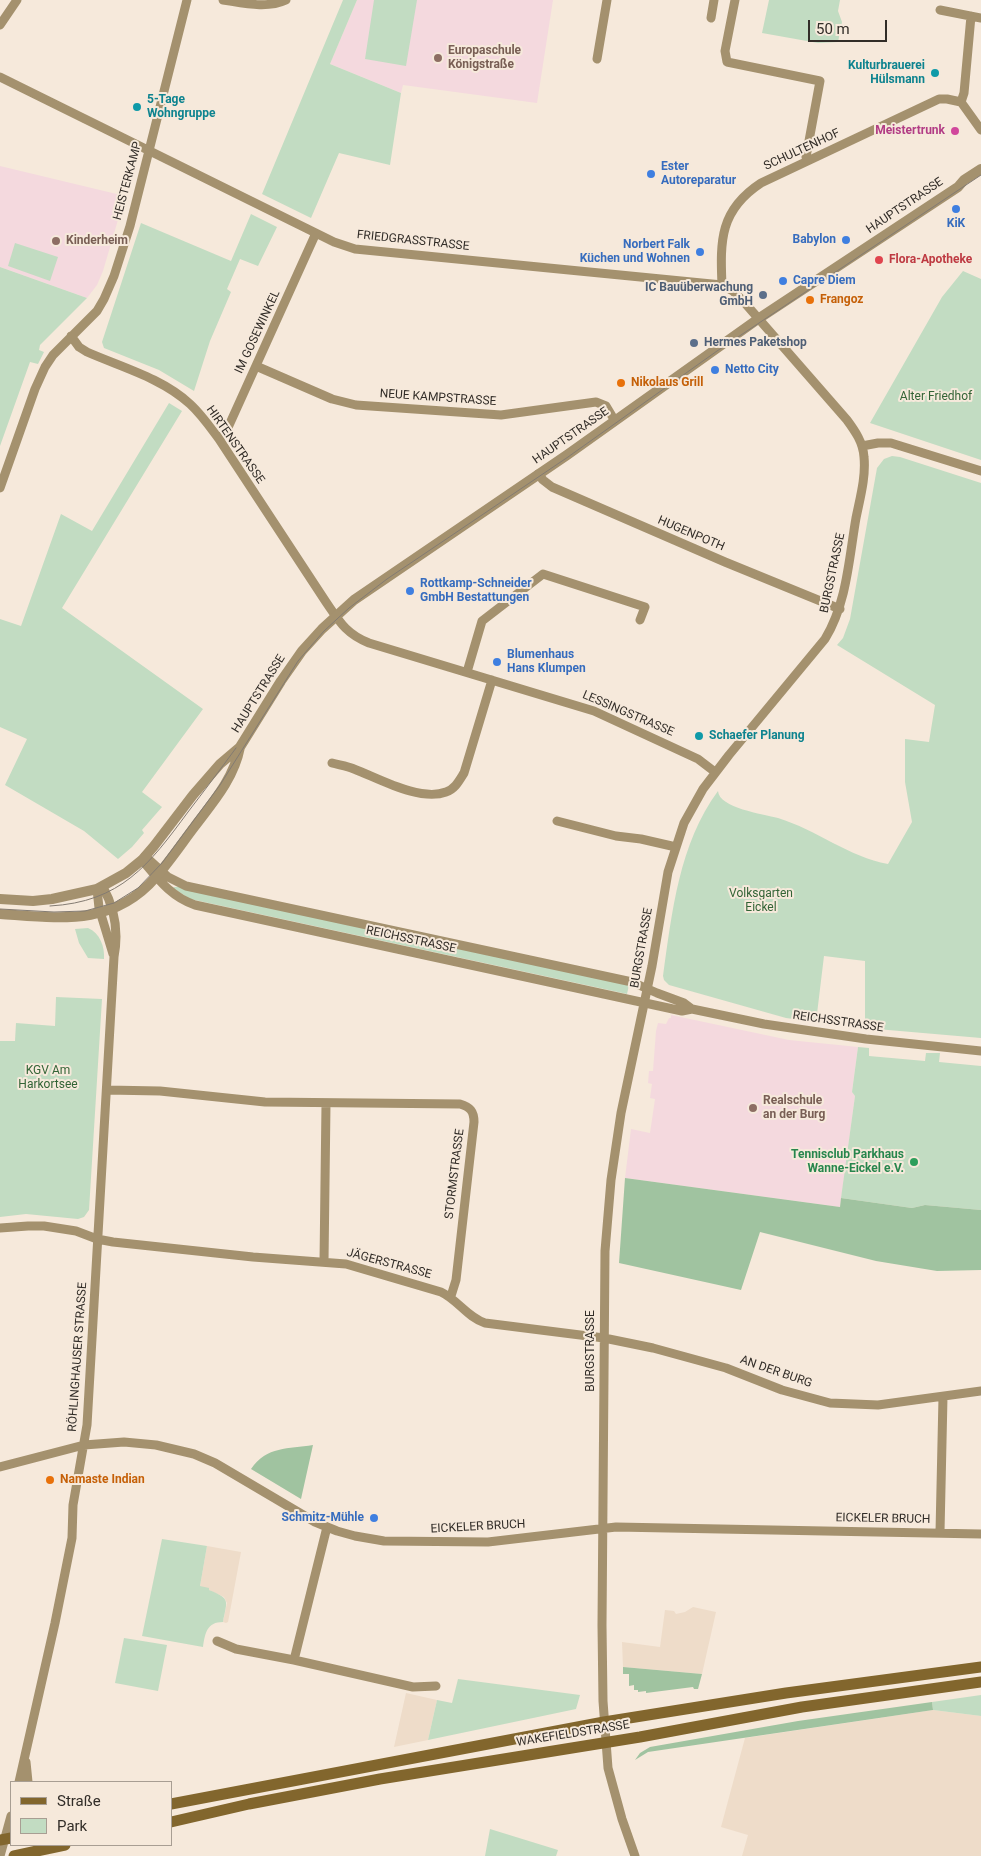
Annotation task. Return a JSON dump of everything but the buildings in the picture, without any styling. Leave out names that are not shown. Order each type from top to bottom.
[{"type":"main road","name":"WAKEFIELDSTRASSE","points":[[172,1804],[604,1722],[786,1693],[981,1666]]},
{"type":"main road","name":"WAKEFIELDSTRASSE","points":[[172,1822],[249,1804],[380,1779],[606,1743],[802,1707],[981,1682]]},
{"type":"main road","points":[[15,1856],[60,1846]]},
{"type":"street","points":[[0,25],[17,0]]},
{"type":"street","name":"HEISTERKAMP","points":[[0,488],[44,368],[53,355],[97,311],[114,276],[130,226],[187,0]]},
{"type":"street","points":[[223,0],[268,5],[286,0]]},
{"type":"street","points":[[597,59],[607,0]]},
{"type":"street","points":[[711,18],[714,0]]},
{"type":"street","points":[[735,0],[725,51],[727,62],[820,81],[806,156],[807,161]]},
{"type":"street","points":[[940,10],[981,18]]},
{"type":"street","points":[[971,16],[964,93],[961,102],[981,130]]},
{"type":"street","name":"FRIEDGRASSTRASSE","points":[[0,77],[345,246],[366,251],[722,286],[734,291],[758,319]]},
{"type":"street","name":"SCHULTENHOF","points":[[722,286],[721,242],[726,223],[741,198],[761,183],[939,99],[961,102]]},
{"type":"street","name":"HAUPTSTRASSE","points":[[0,900],[42,901],[100,888],[126,872],[144,858],[193,795],[220,764],[240,747],[295,660],[309,642],[336,616],[379,581],[615,421],[758,319],[958,187],[964,180],[981,169]]},
{"type":"street","name":"HAUPTSTRASSE","points":[[958,187],[968,184],[981,175]]},
{"type":"street","name":"IM GOSEWINKEL","points":[[219,439],[226,432],[316,233]]},
{"type":"street","name":"BURGSTRASSE","points":[[635,1856],[617,1803],[608,1768],[604,1722],[602,1625],[605,1251],[611,1180],[621,1113],[647,989],[668,872],[676,847],[693,807],[715,772],[826,639],[834,625],[840,608],[862,482],[864,458],[858,434],[758,319]]},
{"type":"street","name":"HIRTENSTRASSE","points":[[71,336],[79,347],[87,352],[159,382],[180,396],[200,414],[219,439],[336,616]]},
{"type":"street","name":"NEUE KAMPSTRASSE","points":[[256,366],[332,399],[356,404],[501,415],[596,402],[606,406],[615,421]]},
{"type":"street","points":[[862,446],[891,443],[981,471]]},
{"type":"street","name":"HUGENPOTH","points":[[538,474],[552,488],[716,559],[840,608]]},
{"type":"street","points":[[467,672],[482,621],[543,574],[645,607],[640,620]]},
{"type":"street","name":"LESSINGSTRASSE","points":[[336,616],[349,632],[364,641],[594,711],[698,759],[715,772]]},
{"type":"street","points":[[332,763],[354,769],[407,790],[428,794],[446,792],[458,782],[464,773],[492,680]]},
{"type":"street","name":"HAUPTSTRASSE","points":[[0,914],[61,918],[100,914],[113,909],[142,891],[159,874],[219,794],[234,770],[240,747]]},
{"type":"street","points":[[557,821],[616,836],[641,839],[676,847]]},
{"type":"street","name":"REICHSSTRASSE","points":[[144,858],[178,898],[195,905],[682,1011],[692,1009],[774,1026],[875,1040],[981,1051]]},
{"type":"street","name":"REICHSSTRASSE","points":[[159,874],[186,886],[632,982],[684,1003],[692,1009]]},
{"type":"street","name":"RÖHLINGHAUSER STRASSE","points":[[19,1781],[72,1538],[73,1505],[87,1425],[116,945],[116,926],[113,909],[100,888]]},
{"type":"street","name":"RÖHLINGHAUSER STRASSE","points":[[100,888],[100,914],[114,957]]},
{"type":"street","name":"STORMSTRASSE","points":[[107,1090],[160,1091],[264,1102],[460,1104],[468,1107],[473,1112],[474,1122],[456,1280],[451,1296]]},
{"type":"street","points":[[324,1262],[326,1104]]},
{"type":"street","name":"JÄGERSTRASSE","points":[[0,1228],[44,1226],[76,1231],[97,1239],[253,1257],[356,1266],[451,1296],[466,1313],[478,1321],[604,1338]]},
{"type":"street","name":"AN DER BURG","points":[[604,1338],[653,1348],[726,1368],[782,1390],[830,1403],[878,1405],[981,1391]]},
{"type":"street","points":[[940,1532],[943,1397]]},
{"type":"street","name":"EICKELER BRUCH","points":[[0,1468],[84,1446],[110,1442],[139,1442],[173,1448],[194,1454],[228,1470],[327,1527],[368,1539],[403,1542],[504,1541],[616,1527],[981,1534]]},
{"type":"street","points":[[294,1660],[327,1527]]},
{"type":"street","points":[[217,1641],[236,1649],[413,1686],[436,1686]]},
{"type":"street","name":"RÖHLINGHAUSER STRASSE","points":[[26,1754],[28,1781]]},
{"type":"street","points":[[0,1856],[10,1820]]},
{"type":"shaded area","name":"Europaschule Königstraße","points":[[357,0],[553,0],[537,103],[403,85],[401,93],[330,64]]},
{"type":"shaded area","name":"Kinderheim","points":[[0,166],[125,196],[103,271],[97,285],[87,298],[0,267]]},
{"type":"shaded area","name":"Realschule an der Burg","points":[[671,1015],[789,1040],[858,1047],[852,1092],[855,1096],[840,1207],[625,1178],[631,1129],[650,1133],[655,1099],[650,1098],[652,1084],[648,1083],[649,1071],[653,1071],[656,1031],[658,1023],[666,1024]]},
{"type":"shaded area","points":[[207,1546],[241,1552],[228,1622],[226,1623],[223,1622],[227,1603],[224,1597],[200,1586]]},
{"type":"shaded area","points":[[693,1607],[716,1612],[702,1674],[623,1667],[622,1642],[660,1647],[665,1610],[674,1611],[676,1614],[685,1612]]},
{"type":"shaded area","points":[[406,1693],[437,1700],[428,1740],[394,1747]]},
{"type":"shaded area","points":[[933,1710],[981,1716],[981,1856],[742,1856],[748,1835],[721,1827],[745,1738]]},
{"type":"green space","points":[[343,0],[357,0],[330,64],[401,93],[390,165],[339,153],[311,218],[262,194]]},
{"type":"green space","points":[[374,0],[417,0],[406,66],[365,59]]},
{"type":"green space","points":[[769,0],[840,0],[838,11],[842,22],[838,42],[818,43],[762,33]]},
{"type":"green space","points":[[251,214],[277,227],[258,266],[240,259],[227,289],[231,292],[210,341],[194,391],[159,370],[104,348],[102,342],[141,223],[231,261]]},
{"type":"green space","points":[[15,243],[58,257],[50,281],[8,266]]},
{"type":"green space","points":[[0,267],[87,298],[40,345],[39,350],[44,352],[38,364],[30,362],[0,446]]},
{"type":"green space","name":"Alter Friedhof","points":[[963,271],[981,279],[981,460],[870,423],[942,297]]},
{"type":"green space","points":[[169,403],[182,411],[62,608],[203,709],[142,792],[162,807],[142,830],[144,833],[118,859],[84,831],[5,785],[27,739],[0,727],[0,619],[21,626],[61,514],[92,531]]},
{"type":"green space","name":"Volksgarten Eickel","points":[[892,456],[981,483],[981,1038],[865,1028],[865,961],[824,956],[816,1022],[786,1018],[669,985],[663,976],[679,879],[694,833],[718,791],[720,797],[733,806],[792,823],[860,856],[888,864],[912,822],[905,782],[905,739],[929,742],[935,705],[837,645],[843,638],[850,619],[877,468],[884,459]]},
{"type":"green space","points":[[174,887],[629,985],[627,994],[190,899]]},
{"type":"green space","points":[[88,928],[99,937],[104,950],[104,959],[88,958],[79,943],[75,929]]},
{"type":"green space","name":"KGV Am Harkortsee","points":[[56,997],[102,999],[89,1210],[84,1217],[78,1219],[26,1214],[0,1217],[0,1041],[15,1041],[16,1023],[55,1026]]},
{"type":"green space","name":"Tennisclub Parkhaus Wanne-Eickel e.V.","points":[[858,1047],[869,1048],[869,1056],[925,1061],[926,1053],[940,1053],[939,1062],[981,1066],[981,1210],[925,1205],[912,1208],[841,1198],[855,1096],[852,1092]]},
{"type":"green space","points":[[625,1178],[840,1207],[841,1198],[912,1208],[925,1205],[981,1210],[981,1270],[937,1271],[876,1261],[760,1232],[741,1290],[619,1263]]},
{"type":"green space","points":[[313,1445],[301,1499],[251,1469],[271,1452]]},
{"type":"green space","points":[[162,1539],[207,1546],[200,1586],[209,1588],[209,1590],[224,1598],[226,1605],[223,1622],[210,1626],[206,1633],[203,1647],[142,1636]]},
{"type":"green space","points":[[124,1638],[167,1645],[158,1691],[115,1683]]},
{"type":"green space","points":[[623,1667],[702,1674],[698,1689],[693,1687],[646,1693],[646,1691],[638,1692],[638,1690],[634,1690],[634,1685],[629,1686],[629,1674],[623,1674]]},
{"type":"green space","points":[[458,1679],[580,1695],[576,1709],[428,1740],[437,1700],[452,1703]]},
{"type":"green space","points":[[981,1695],[981,1716],[933,1710],[932,1702]]},
{"type":"green space","points":[[932,1702],[933,1710],[648,1752],[635,1760],[640,1753],[650,1747],[798,1721]]},
{"type":"green space","points":[[490,1829],[558,1850],[556,1856],[485,1856]]},
{"type":"tram line","points":[[0,909],[54,912],[85,911],[114,903],[138,888],[162,863],[220,785],[298,661],[324,631],[349,608],[387,579],[568,457],[717,351],[981,175]]},
{"type":"tram line","points":[[50,906],[75,903],[96,897],[115,888],[131,877],[146,864],[174,831],[236,748]]},
{"type":"place","name":"Europaschule Königstraße","points":[[438,58]]},
{"type":"place","name":"Kulturbrauerei Hülsmann","points":[[935,73]]},
{"type":"place","name":"5-Tage Wohngruppe","points":[[137,107]]},
{"type":"place","name":"Meistertrunk","points":[[955,131]]},
{"type":"place","name":"Ester Autoreparatur","points":[[651,174]]},
{"type":"place","name":"KiK","points":[[956,209]]},
{"type":"place","name":"Babylon","points":[[846,240]]},
{"type":"place","name":"Kinderheim","points":[[56,241]]},
{"type":"place","name":"Norbert Falk Küchen und Wohnen","points":[[700,252]]},
{"type":"place","name":"Flora-Apotheke","points":[[879,260]]},
{"type":"place","name":"Capre Diem","points":[[783,281]]},
{"type":"place","name":"IC Bauüberwachung GmbH","points":[[763,295]]},
{"type":"place","name":"Frangoz","points":[[810,300]]},
{"type":"place","name":"Hermes Paketshop","points":[[694,343]]},
{"type":"place","name":"Netto City","points":[[715,370]]},
{"type":"place","name":"Nikolaus Grill","points":[[621,383]]},
{"type":"place","name":"Rottkamp-Schneider GmbH Bestattungen","points":[[410,591]]},
{"type":"place","name":"Blumenhaus Hans Klumpen","points":[[497,662]]},
{"type":"place","name":"Schaefer Planung","points":[[699,736]]},
{"type":"place","name":"Realschule an der Burg","points":[[753,1108]]},
{"type":"place","name":"Tennisclub Parkhaus Wanne-Eickel e.V.","points":[[914,1162]]},
{"type":"place","name":"Namaste Indian","points":[[50,1480]]},
{"type":"place","name":"Schmitz-Mühle","points":[[374,1518]]}]
